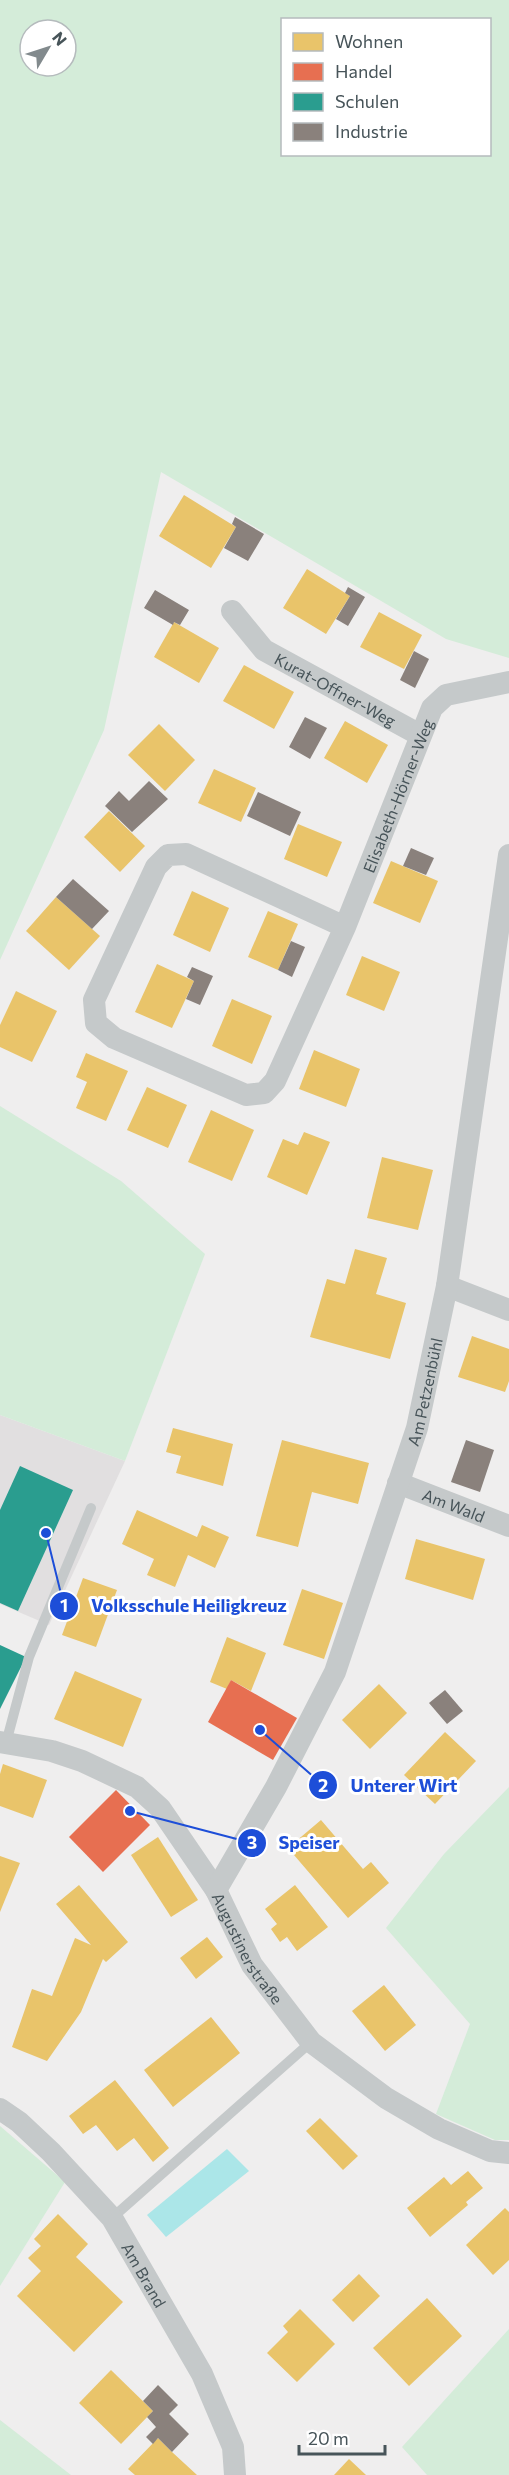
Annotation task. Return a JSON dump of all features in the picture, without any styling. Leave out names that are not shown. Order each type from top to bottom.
[{"type":"street","name":"Kurat-Offner-Weg","points":[[232,611],[264,650],[420,735]]},
{"type":"street","name":"Elisabeth-Hörner-Weg","points":[[345,927],[186,854],[168,855],[156,867],[94,1000],[96,1023],[114,1038],[246,1095],[264,1093],[275,1081],[345,927],[432,708],[446,695],[509,682]]},
{"type":"street","name":"Am Petzenbühl","points":[[216,1890],[276,1787],[335,1672],[417,1428],[447,1286],[509,855]]},
{"type":"street","points":[[447,1286],[509,1310]]},
{"type":"street","name":"Am Wald","points":[[398,1483],[509,1526]]},
{"type":"street","name":"Augustinerstraße","points":[[3,1742],[52,1751],[82,1761],[137,1787],[160,1808],[216,1890],[252,1965],[311,2042],[386,2098],[439,2129],[490,2151],[509,2153]]},
{"type":"street","name":"Am Brand","points":[[0,2109],[19,2122],[51,2152],[112,2218],[202,2374],[233,2448],[235,2475]]},
{"type":"lane","points":[[3,1742],[29,1657],[91,1508]]},
{"type":"lane","points":[[112,2218],[311,2042]]},
{"type":"shaded area","points":[[0,1415],[125,1461],[49,1625],[0,1604]]},
{"type":"green space","points":[[0,0],[509,0],[509,658],[446,639],[161,472],[104,730],[0,960]]},
{"type":"green space","points":[[0,1106],[121,1181],[205,1254],[125,1461],[0,1415]]},
{"type":"green space","points":[[509,1787],[509,2140],[495,2140],[436,2114],[470,2024],[386,1928],[444,1854]]},
{"type":"green space","points":[[0,2126],[65,2182],[0,2286]]},
{"type":"green space","points":[[509,2329],[509,2475],[427,2475],[402,2447]]},
{"type":"green space","points":[[0,2420],[71,2475],[0,2475]]},
{"type":"water","points":[[227,2149],[249,2171],[166,2237],[147,2215]]},
{"type":"building: Wohnen","points":[[184,495],[236,527],[211,568],[159,536]]},
{"type":"building: Wohnen","points":[[307,569],[350,596],[326,634],[283,608]]},
{"type":"building: Wohnen","points":[[379,612],[422,635],[404,669],[360,647]]},
{"type":"building: Wohnen","points":[[174,622],[219,648],[199,683],[154,657]]},
{"type":"building: Wohnen","points":[[244,665],[294,692],[274,729],[223,701]]},
{"type":"building: Wohnen","points":[[345,721],[388,745],[367,783],[324,758]]},
{"type":"building: Wohnen","points":[[159,724],[195,760],[165,791],[128,755]]},
{"type":"building: Wohnen","points":[[214,769],[256,788],[241,822],[198,803]]},
{"type":"building: Wohnen","points":[[109,811],[145,846],[120,872],[84,837]]},
{"type":"building: Wohnen","points":[[298,824],[342,842],[327,877],[284,859]]},
{"type":"building: Wohnen","points":[[391,861],[438,881],[420,923],[373,903]]},
{"type":"building: Wohnen","points":[[192,891],[229,908],[210,952],[173,935]]},
{"type":"building: Wohnen","points":[[56,897],[100,936],[69,970],[26,931]]},
{"type":"building: Wohnen","points":[[268,911],[298,924],[278,970],[248,957]]},
{"type":"building: Wohnen","points":[[362,956],[400,972],[384,1011],[346,995]]},
{"type":"building: Wohnen","points":[[157,964],[194,981],[172,1028],[135,1012]]},
{"type":"building: Wohnen","points":[[16,991],[57,1011],[32,1062],[0,1047],[0,1025]]},
{"type":"building: Wohnen","points":[[232,999],[272,1016],[252,1064],[212,1046]]},
{"type":"building: Wohnen","points":[[314,1050],[360,1069],[346,1107],[299,1089]]},
{"type":"building: Wohnen","points":[[86,1053],[128,1071],[106,1121],[76,1108],[87,1082],[76,1077]]},
{"type":"building: Wohnen","points":[[147,1087],[187,1105],[168,1148],[127,1130]]},
{"type":"building: Wohnen","points":[[211,1110],[254,1130],[232,1181],[188,1162]]},
{"type":"building: Wohnen","points":[[304,1132],[330,1142],[307,1195],[267,1177],[283,1139],[298,1145]]},
{"type":"building: Wohnen","points":[[382,1157],[433,1170],[418,1230],[367,1218]]},
{"type":"building: Wohnen","points":[[355,1249],[387,1258],[376,1294],[406,1303],[390,1359],[310,1337],[327,1279],[345,1284]]},
{"type":"building: Wohnen","points":[[472,1336],[509,1349],[509,1381],[505,1392],[458,1377]]},
{"type":"building: Wohnen","points":[[173,1428],[233,1444],[223,1486],[176,1473],[181,1456],[166,1452]]},
{"type":"building: Wohnen","points":[[282,1440],[369,1463],[358,1504],[312,1492],[298,1547],[256,1536]]},
{"type":"building: Wohnen","points":[[137,1510],[197,1537],[202,1525],[229,1537],[215,1568],[188,1555],[175,1587],[147,1575],[154,1559],[122,1544]]},
{"type":"building: Wohnen","points":[[416,1539],[485,1559],[473,1600],[405,1579]]},
{"type":"building: Wohnen","points":[[83,1578],[117,1590],[96,1647],[62,1635]]},
{"type":"building: Wohnen","points":[[302,1589],[343,1603],[324,1659],[283,1645]]},
{"type":"building: Wohnen","points":[[227,1637],[266,1653],[251,1691],[231,1680],[227,1689],[210,1682]]},
{"type":"building: Wohnen","points":[[75,1671],[142,1699],[123,1747],[54,1719]]},
{"type":"building: Wohnen","points":[[379,1684],[407,1713],[370,1749],[342,1720]]},
{"type":"building: Wohnen","points":[[445,1732],[476,1761],[435,1804],[404,1775]]},
{"type":"building: Wohnen","points":[[3,1764],[47,1780],[33,1818],[0,1806],[0,1774]]},
{"type":"building: Wohnen","points":[[321,1820],[363,1869],[371,1862],[389,1883],[348,1918],[288,1848]]},
{"type":"building: Wohnen","points":[[158,1837],[198,1900],[171,1917],[131,1855]]},
{"type":"building: Wohnen","points":[[0,1856],[20,1863],[0,1912]]},
{"type":"building: Wohnen","points":[[79,1885],[128,1942],[106,1962],[103,1959],[81,2012],[47,2061],[12,2047],[32,1989],[52,1996],[75,1938],[91,1945],[56,1904]]},
{"type":"building: Wohnen","points":[[295,1885],[328,1927],[297,1951],[287,1937],[280,1942],[271,1929],[277,1924],[265,1909]]},
{"type":"building: Wohnen","points":[[207,1937],[223,1957],[196,1979],[180,1958]]},
{"type":"building: Wohnen","points":[[384,1985],[416,2025],[385,2051],[352,2011]]},
{"type":"building: Wohnen","points":[[211,2017],[240,2053],[173,2107],[144,2070]]},
{"type":"building: Wohnen","points":[[115,2080],[169,2148],[153,2162],[134,2138],[117,2151],[96,2125],[83,2134],[69,2116]]},
{"type":"building: Wohnen","points":[[320,2118],[358,2156],[343,2170],[306,2131]]},
{"type":"building: Wohnen","points":[[468,2171],[483,2188],[466,2202],[468,2205],[430,2237],[407,2208],[444,2177],[451,2185]]},
{"type":"building: Wohnen","points":[[505,2208],[509,2212],[509,2260],[493,2275],[466,2245]]},
{"type":"building: Wohnen","points":[[58,2214],[88,2244],[76,2257],[123,2302],[74,2352],[17,2296],[41,2271],[28,2258],[41,2246],[34,2239]]},
{"type":"building: Wohnen","points":[[359,2274],[380,2296],[353,2322],[332,2300]]},
{"type":"building: Wohnen","points":[[427,2298],[462,2336],[409,2386],[373,2348]]},
{"type":"building: Wohnen","points":[[300,2309],[335,2344],[297,2382],[267,2353],[288,2332],[283,2326]]},
{"type":"building: Wohnen","points":[[111,2370],[153,2411],[121,2444],[79,2403]]},
{"type":"building: Wohnen","points":[[158,2438],[197,2475],[135,2475],[128,2469]]},
{"type":"building: Wohnen","points":[[349,2459],[366,2475],[334,2475]]},
{"type":"building: Handel","points":[[231,1680],[297,1718],[273,1760],[208,1722]]},
{"type":"building: Handel","points":[[116,1790],[150,1825],[103,1872],[69,1837]]},
{"type":"building: Schulen","points":[[20,1466],[73,1490],[18,1611],[0,1603],[0,1510]]},
{"type":"building: Schulen","points":[[0,1645],[26,1657],[0,1709]]},
{"type":"building: Industrie","points":[[235,517],[264,534],[248,561],[224,548],[236,527],[232,524]]},
{"type":"building: Industrie","points":[[348,587],[365,597],[348,626],[336,619],[350,596],[345,593]]},
{"type":"building: Industrie","points":[[155,590],[189,610],[180,625],[174,622],[173,625],[144,608]]},
{"type":"building: Industrie","points":[[414,651],[429,659],[415,688],[400,680]]},
{"type":"building: Industrie","points":[[305,717],[327,728],[310,759],[289,747]]},
{"type":"building: Industrie","points":[[149,781],[168,799],[132,832],[105,806],[119,791],[129,801]]},
{"type":"building: Industrie","points":[[258,792],[301,812],[290,836],[247,816]]},
{"type":"building: Industrie","points":[[411,848],[434,858],[426,875],[403,866]]},
{"type":"building: Industrie","points":[[73,879],[109,911],[92,929],[56,897]]},
{"type":"building: Industrie","points":[[291,941],[305,947],[292,977],[278,970]]},
{"type":"building: Industrie","points":[[192,967],[213,976],[200,1005],[186,999],[194,981],[187,977]]},
{"type":"building: Industrie","points":[[466,1440],[494,1450],[480,1492],[451,1482]]},
{"type":"building: Industrie","points":[[445,1690],[463,1711],[447,1724],[429,1703]]},
{"type":"building: Industrie","points":[[158,2385],[178,2405],[169,2414],[189,2434],[172,2452],[158,2438],[153,2444],[146,2437],[156,2427],[147,2417],[153,2411],[143,2401]]},
{"type":"place","name":"Volksschule Heiligkreuz","points":[[46,1533]]},
{"type":"place","name":"Unterer Wirt","points":[[260,1730]]},
{"type":"place","name":"Speiser","points":[[130,1811]]}]
